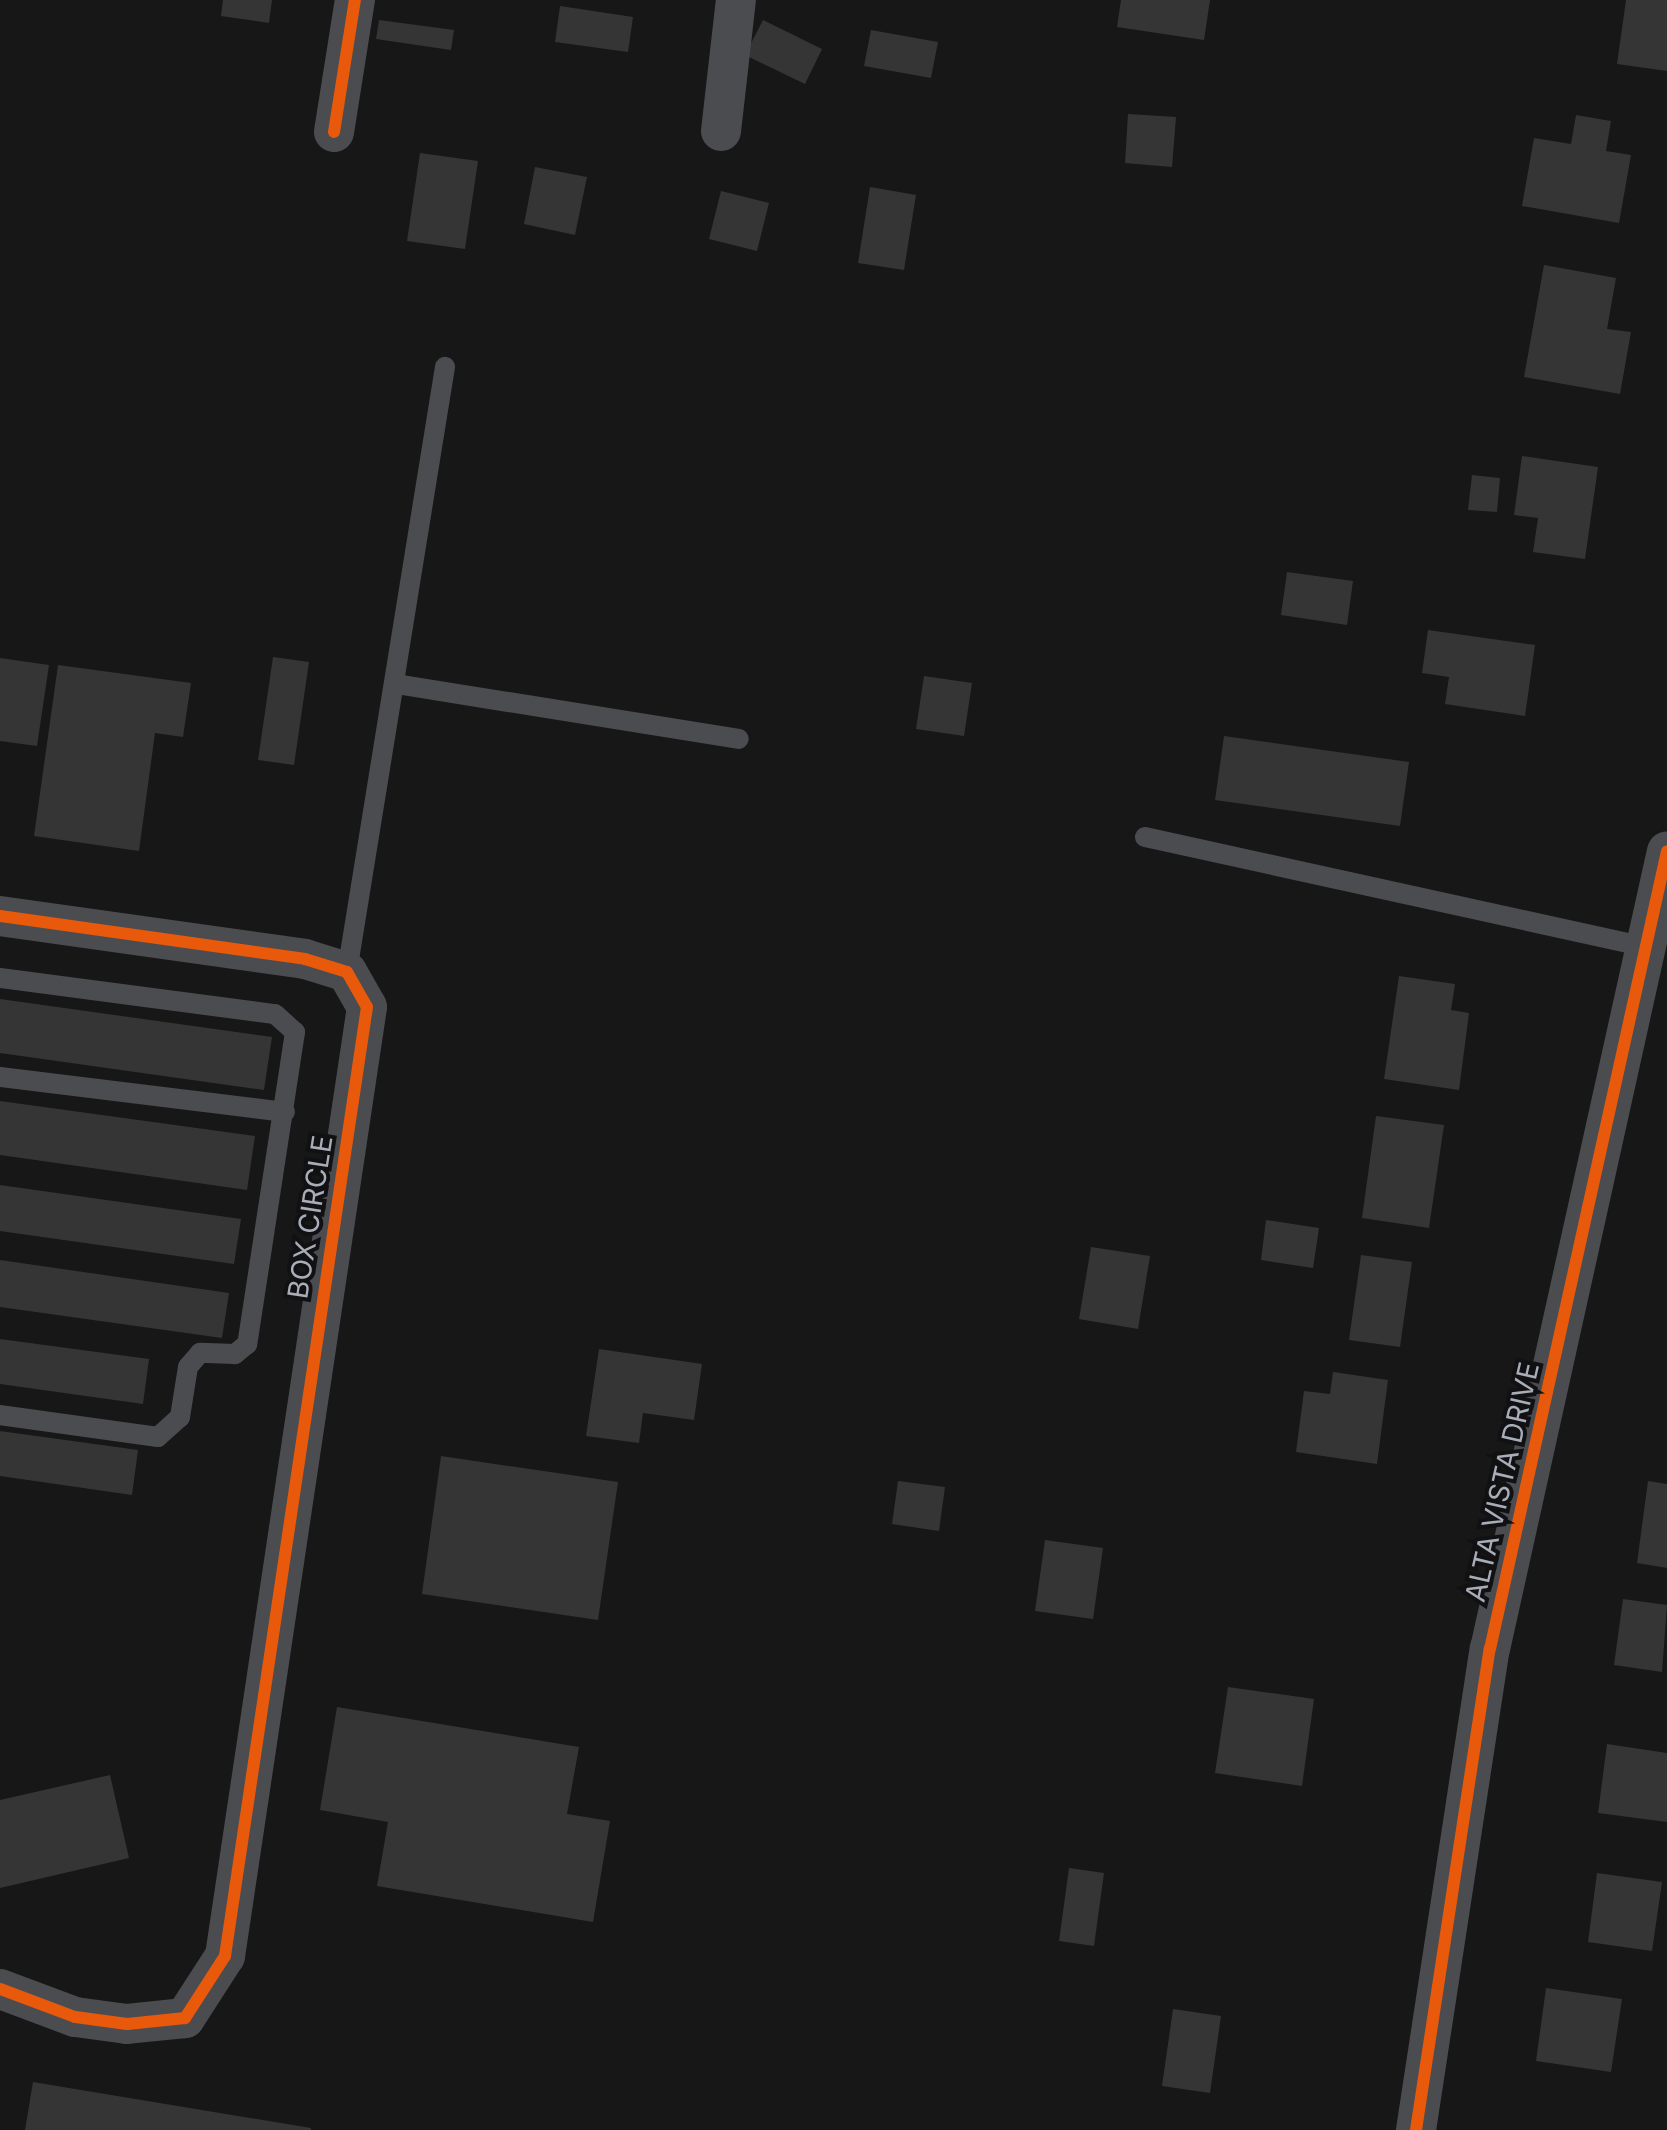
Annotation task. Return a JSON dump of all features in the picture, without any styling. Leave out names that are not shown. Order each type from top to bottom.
[{"type":"street","points":[[334,132],[354,0]]},
{"type":"street","points":[[722,131],[736,0]]},
{"type":"street","name":"ALTA VISTA DRIVE","points":[[1416,2130],[1490,1648],[1667,850]]},
{"type":"street","points":[[0,916],[305,959],[347,972]]},
{"type":"street","name":"BOX CIRCLE","points":[[0,1989],[75,2016],[127,2024],[185,2018],[225,1956],[367,1007],[347,972]]},
{"type":"lane","points":[[347,972],[444,367]]},
{"type":"lane","points":[[396,684],[739,740]]},
{"type":"lane","points":[[1145,837],[1646,947]]},
{"type":"lane","points":[[0,978],[288,1020],[295,1051],[251,1334],[235,1354],[200,1354],[188,1367],[172,1431],[158,1437],[0,1415]]},
{"type":"lane","points":[[0,1077],[286,1112]]},
{"type":"building","points":[[223,0],[272,0],[269,23],[221,16]]},
{"type":"building","points":[[1121,0],[1210,0],[1204,40],[1117,27]]},
{"type":"building","points":[[1626,0],[1667,0],[1667,71],[1617,64]]},
{"type":"building","points":[[560,6],[633,17],[628,52],[555,42]]},
{"type":"building","points":[[379,20],[454,30],[451,50],[376,39]]},
{"type":"building","points":[[763,20],[822,49],[805,84],[745,55]]},
{"type":"building","points":[[871,30],[938,42],[931,78],[864,66]]},
{"type":"building","points":[[1128,114],[1176,117],[1172,167],[1125,163]]},
{"type":"building","points":[[1576,115],[1611,121],[1606,151],[1631,155],[1619,223],[1522,206],[1534,138],[1571,144]]},
{"type":"building","points":[[420,153],[478,161],[465,249],[407,241]]},
{"type":"building","points":[[535,167],[587,177],[575,235],[524,224]]},
{"type":"building","points":[[870,187],[916,195],[904,270],[858,263]]},
{"type":"building","points":[[721,191],[769,203],[757,251],[709,239]]},
{"type":"building","points":[[1544,265],[1616,278],[1607,329],[1631,332],[1620,394],[1524,377]]},
{"type":"building","points":[[1522,456],[1598,467],[1585,559],[1533,552],[1538,518],[1514,515]]},
{"type":"building","points":[[1472,475],[1500,478],[1497,512],[1468,510]]},
{"type":"building","points":[[1287,572],[1353,581],[1347,625],[1281,615]]},
{"type":"building","points":[[1428,630],[1535,645],[1525,716],[1445,704],[1449,677],[1422,673]]},
{"type":"building","points":[[273,657],[309,662],[294,765],[258,760]]},
{"type":"building","points":[[0,658],[49,665],[37,746],[0,741]]},
{"type":"building","points":[[58,665],[191,683],[183,737],[155,733],[139,851],[34,836]]},
{"type":"building","points":[[924,676],[972,683],[964,736],[916,729]]},
{"type":"building","points":[[1224,736],[1409,762],[1400,826],[1215,800]]},
{"type":"building","points":[[1399,976],[1455,984],[1451,1010],[1469,1013],[1459,1090],[1384,1079]]},
{"type":"building","points":[[0,999],[272,1037],[264,1090],[0,1053]]},
{"type":"building","points":[[0,1101],[255,1136],[247,1190],[0,1155]]},
{"type":"building","points":[[1376,1116],[1444,1125],[1429,1228],[1362,1218]]},
{"type":"building","points":[[0,1185],[241,1219],[234,1264],[0,1231]]},
{"type":"building","points":[[1266,1220],[1319,1228],[1313,1268],[1261,1260]]},
{"type":"building","points":[[1091,1247],[1150,1256],[1138,1329],[1079,1319]]},
{"type":"building","points":[[1361,1255],[1412,1262],[1400,1347],[1349,1340]]},
{"type":"building","points":[[0,1260],[229,1293],[222,1338],[0,1307]]},
{"type":"building","points":[[0,1339],[149,1359],[143,1404],[0,1384]]},
{"type":"building","points":[[599,1349],[702,1364],[694,1420],[643,1413],[639,1443],[586,1436]]},
{"type":"building","points":[[1333,1372],[1388,1380],[1377,1464],[1296,1452],[1304,1391],[1330,1394]]},
{"type":"building","points":[[0,1431],[138,1450],[132,1495],[0,1476]]},
{"type":"building","points":[[441,1456],[618,1482],[598,1620],[422,1594]]},
{"type":"building","points":[[898,1481],[945,1487],[939,1531],[892,1524]]},
{"type":"building","points":[[1648,1481],[1667,1484],[1667,1568],[1637,1563]]},
{"type":"building","points":[[1045,1540],[1103,1548],[1093,1619],[1035,1611]]},
{"type":"building","points":[[1623,1599],[1667,1605],[1662,1672],[1614,1665]]},
{"type":"building","points":[[1228,1687],[1314,1699],[1302,1786],[1215,1773]]},
{"type":"building","points":[[337,1707],[579,1747],[567,1814],[610,1821],[593,1922],[377,1886],[388,1822],[320,1810]]},
{"type":"building","points":[[1607,1744],[1667,1753],[1667,1822],[1598,1813]]},
{"type":"building","points":[[110,1775],[129,1858],[0,1888],[0,1800]]},
{"type":"building","points":[[1069,1868],[1104,1873],[1094,1946],[1059,1941]]},
{"type":"building","points":[[1597,1873],[1662,1882],[1652,1951],[1588,1942]]},
{"type":"building","points":[[1546,1988],[1622,1999],[1611,2072],[1536,2061]]},
{"type":"building","points":[[1173,2009],[1221,2016],[1210,2093],[1162,2086]]},
{"type":"building","points":[[33,2082],[311,2128],[311,2130],[25,2130]]},
{"type":"cycle path","points":[[334,132],[355,0]]},
{"type":"cycle path","points":[[1416,2130],[1490,1649],[1667,851]]},
{"type":"cycle path","points":[[0,916],[305,959],[347,972],[367,1007],[225,1956],[185,2018],[127,2024],[75,2017],[0,1989]]}]
